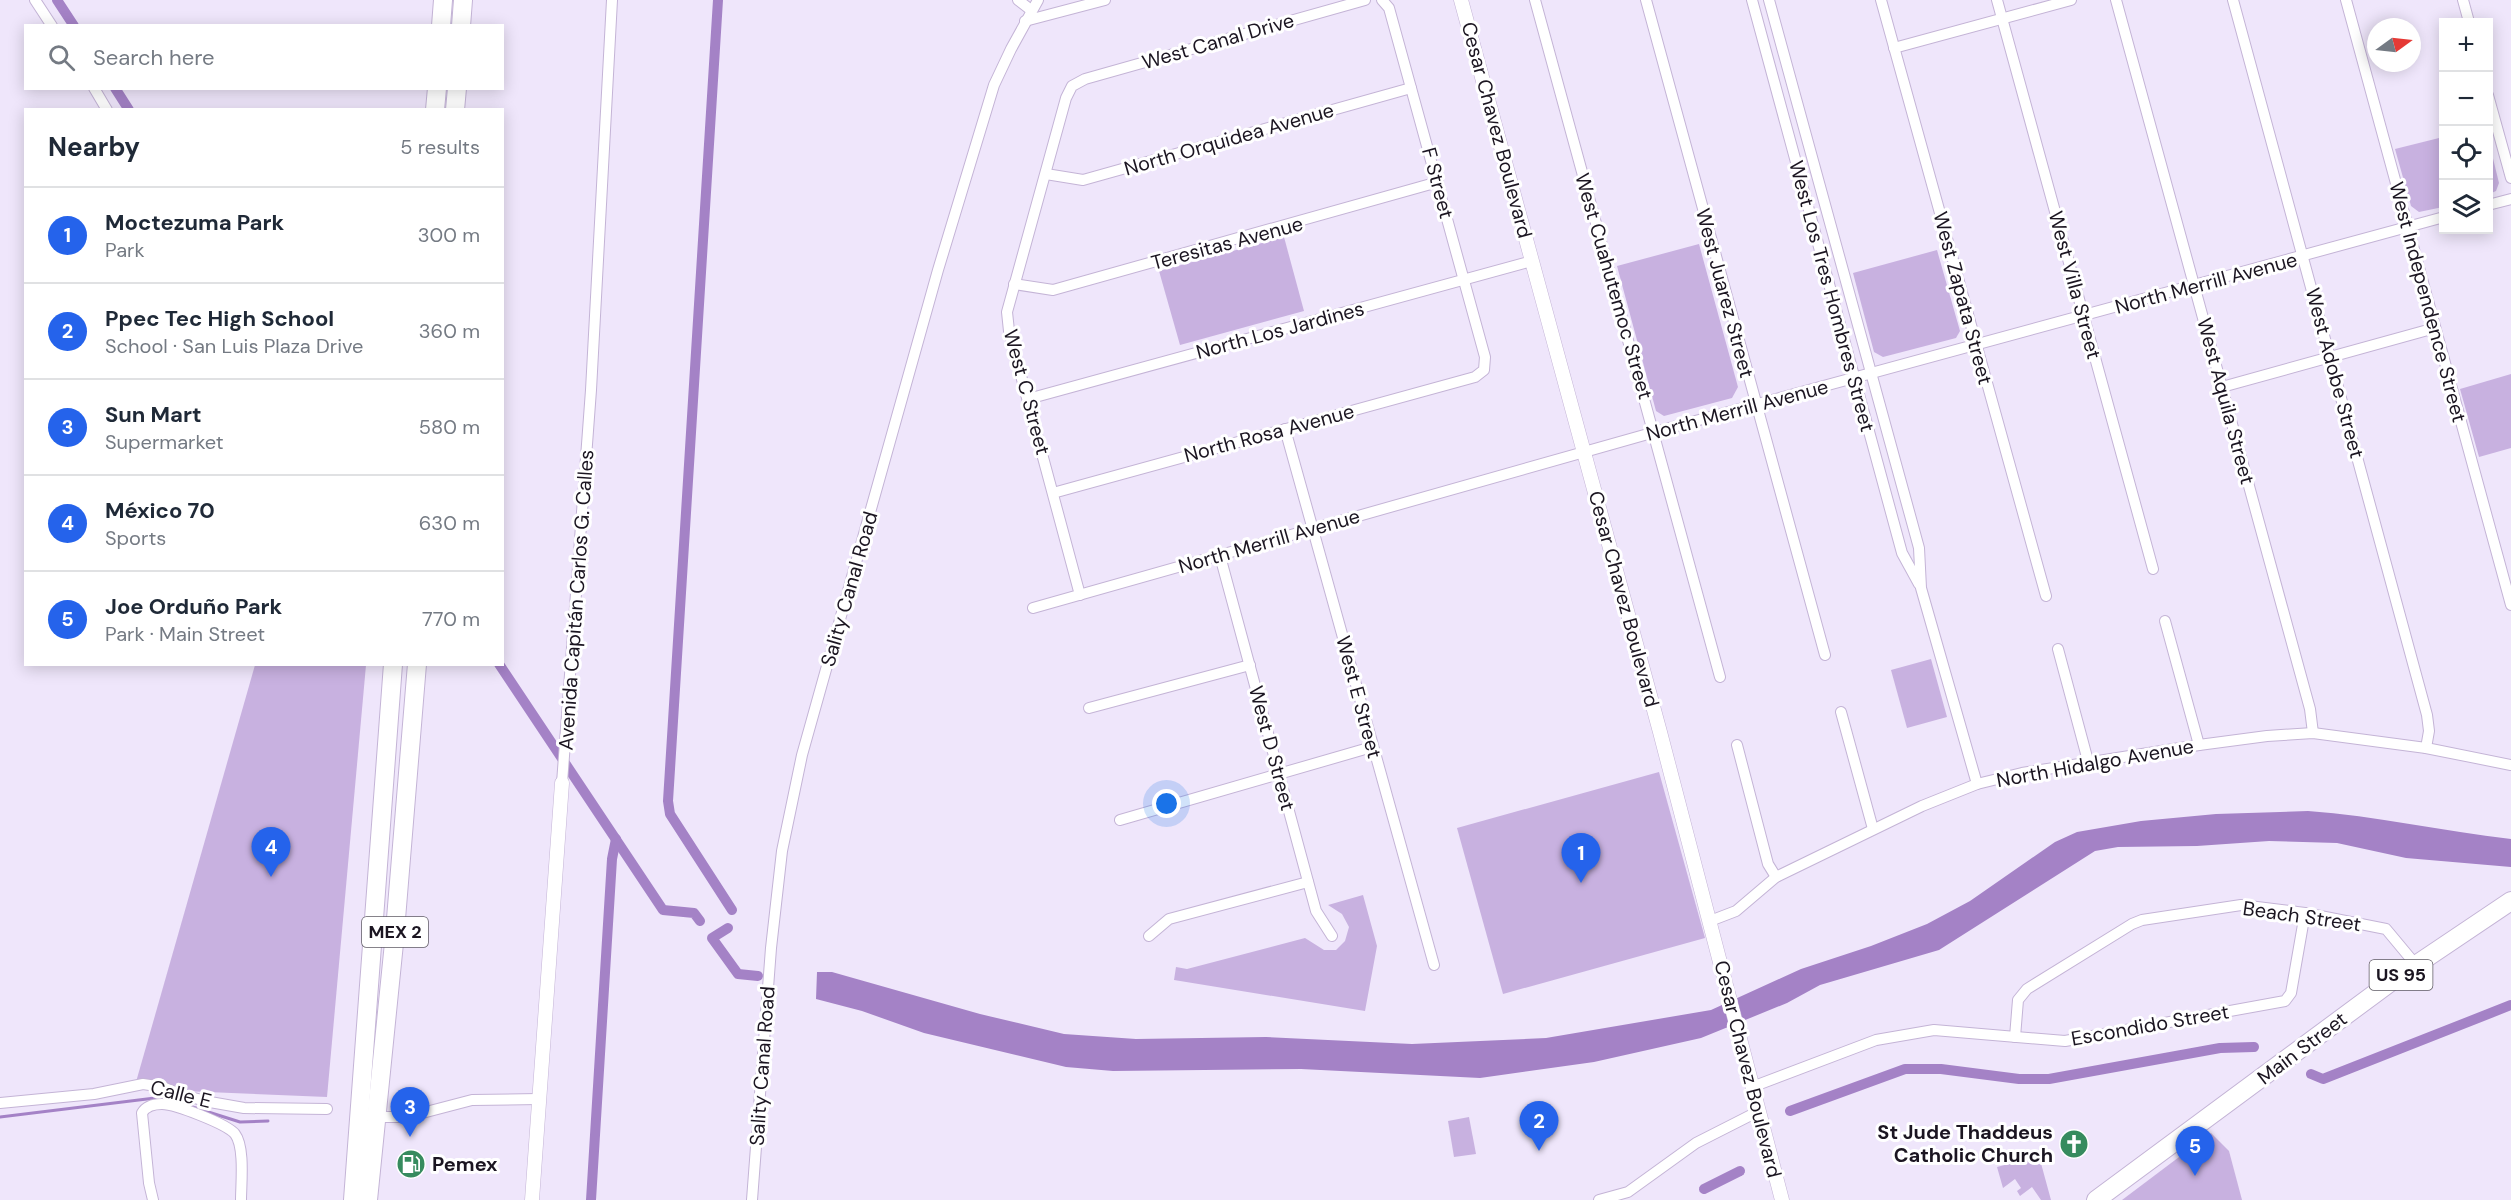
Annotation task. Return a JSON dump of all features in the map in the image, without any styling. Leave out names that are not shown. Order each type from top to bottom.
[{"type":"highway","points":[[441,24],[443,0]]},
{"type":"highway","points":[[461,24],[463,0]]},
{"type":"highway","points":[[435,108],[437,90]]},
{"type":"highway","points":[[455,108],[457,90]]},
{"type":"highway","name":"MEX 2","points":[[368,1200],[368,1117],[393,666]]},
{"type":"highway","name":"MEX 2","points":[[353,1200],[394,943],[417,666]]},
{"type":"highway","name":"Main Street","points":[[2096,1200],[2416,965],[2511,900]]},
{"type":"street","points":[[35,0],[51,24]]},
{"type":"street","name":"Avenida Capitán Carlos G. Calles","points":[[532,1200],[591,390],[612,0]]},
{"type":"street","points":[[1018,0],[1032,10]]},
{"type":"street","name":"Sality Canal Road","points":[[752,1200],[771,948],[782,851],[802,755],[938,270],[994,85],[1025,21],[1038,0]]},
{"type":"street","points":[[1025,21],[1105,0]]},
{"type":"street","name":"West Canal Drive","points":[[1072,86],[1085,79],[1365,0]]},
{"type":"street","name":"F Street","points":[[1382,0],[1389,8],[1438,182],[1485,357],[1484,370]]},
{"type":"street","name":"Cesar Chavez Boulevard","points":[[1461,0],[1710,921],[1782,1200]]},
{"type":"street","name":"West Cuahutemoc Street","points":[[1535,0],[1720,677]]},
{"type":"street","name":"West Juarez Street","points":[[1646,0],[1825,655]]},
{"type":"street","name":"West Los Tres Hombres Street","points":[[1752,0],[1902,553],[1922,588]]},
{"type":"street","name":"West Los Tres Hombres Street","points":[[1769,0],[1919,548],[1922,588],[1977,784]]},
{"type":"street","name":"West Zapata Street","points":[[1881,0],[2046,596]]},
{"type":"street","name":"West Villa Street","points":[[1997,0],[2153,569]]},
{"type":"street","points":[[1894,48],[2071,0]]},
{"type":"street","name":"West Aquila Street","points":[[2116,0],[2310,709],[2313,733]]},
{"type":"street","name":"West Adobe Street","points":[[2233,0],[2427,715],[2429,731],[2426,748]]},
{"type":"street","name":"West Independence Street","points":[[2346,0],[2511,605]]},
{"type":"street","points":[[2463,0],[2468,18]]},
{"type":"street","name":"West C Street","points":[[1072,86],[1066,98],[1007,312],[1009,331],[1080,594]]},
{"type":"street","name":"North Orquidea Avenue","points":[[1046,174],[1083,180],[1412,88]]},
{"type":"street","points":[[94,90],[106,108]]},
{"type":"street","points":[[2493,113],[2511,178]]},
{"type":"street","name":"Teresitas Avenue","points":[[1014,284],[1053,290],[1286,227],[1438,182]]},
{"type":"street","points":[[2493,204],[2511,199]]},
{"type":"street","name":"North Merrill Avenue","points":[[1033,608],[1654,432],[2439,218]]},
{"type":"street","name":"North Los Jardines","points":[[1028,399],[1532,261]]},
{"type":"street","points":[[2222,387],[2435,328]]},
{"type":"street","name":"North Rosa Avenue","points":[[1053,493],[1475,376],[1484,370]]},
{"type":"street","name":"West E Street","points":[[1285,429],[1434,965]]},
{"type":"street","name":"West D Street","points":[[1220,556],[1316,911],[1332,936]]},
{"type":"street","points":[[2165,621],[2199,745]]},
{"type":"street","points":[[2058,649],[2088,761]]},
{"type":"street","points":[[1089,708],[1250,664]]},
{"type":"street","points":[[1841,712],[1873,830]]},
{"type":"street","name":"North Hidalgo Avenue","points":[[1710,921],[1736,911],[1776,878],[1922,806],[1977,784],[2022,773],[2199,745],[2267,736],[2313,733],[2426,748],[2511,765]]},
{"type":"street","points":[[1737,745],[1768,864],[1776,878]]},
{"type":"street","points":[[1120,819],[1372,747]]},
{"type":"street","points":[[1149,936],[1169,919],[1308,882]]},
{"type":"street","name":"Beach Street","points":[[2015,1037],[2018,1000],[2027,989],[2132,924],[2241,905],[2305,913],[2386,929],[2416,965]]},
{"type":"street","name":"Escondido Street","points":[[1752,1087],[1876,1040],[1911,1034],[1945,1029],[2065,1041],[2285,1001],[2291,993],[2305,913]]},
{"type":"street","name":"Calle E","points":[[0,1103],[94,1094],[143,1084],[163,1087],[182,1095],[210,1102],[243,1108],[327,1109]]},
{"type":"street","points":[[368,1117],[407,1117],[472,1100],[539,1099]]},
{"type":"street","name":"Calle E","points":[[153,1200],[141,1119],[145,1108],[152,1105],[172,1105],[227,1127],[235,1134],[240,1151],[241,1200]]},
{"type":"street","points":[[1599,1200],[1628,1192],[1696,1143],[1759,1111]]},
{"type":"shaded area","points":[[2439,138],[2439,208],[2419,212],[2411,206],[2395,149]]},
{"type":"shaded area","points":[[2493,158],[2499,183],[2496,191],[2493,192]]},
{"type":"shaded area","points":[[1284,237],[1304,311],[1180,345],[1159,271]]},
{"type":"shaded area","points":[[1699,244],[1738,387],[1732,398],[1664,416],[1656,411],[1617,266]]},
{"type":"shaded area","points":[[1937,250],[1960,331],[1956,338],[1883,357],[1874,352],[1853,273]]},
{"type":"shaded area","points":[[2511,374],[2511,448],[2479,457],[2460,389]]},
{"type":"shaded area","points":[[1931,659],[1947,717],[1907,728],[1891,670]]},
{"type":"shaded area","points":[[255,666],[366,666],[327,1097],[134,1089]]},
{"type":"shaded area","points":[[1659,772],[1705,938],[1503,994],[1457,828]]},
{"type":"shaded area","points":[[2308,811],[2359,816],[2511,839],[2511,867],[2406,858],[2337,843],[2269,841],[2197,846],[2118,847],[2095,851],[1939,950],[1820,985],[1787,1003],[1701,1038],[1594,1062],[1480,1078],[1301,1069],[1113,1071],[1066,1067],[924,1033],[862,1011],[816,999],[817,972],[832,972],[980,1014],[1064,1034],[1136,1039],[1266,1037],[1412,1044],[1546,1038],[1711,1010],[1801,969],[1871,946],[1927,924],[1970,901],[2055,842],[2077,832],[2141,821],[2216,814]]},
{"type":"shaded area","points":[[1363,895],[1377,946],[1365,1011],[1174,980],[1176,967],[1187,969],[1305,938],[1324,950],[1336,950],[1345,941],[1349,927],[1342,914],[1328,905]]},
{"type":"shaded area","points":[[1469,1117],[1476,1154],[1454,1157],[1448,1121]]},
{"type":"shaded area","points":[[2211,1133],[2229,1151],[2242,1200],[2122,1200]]},
{"type":"shaded area","points":[[2039,1156],[2051,1200],[2041,1200],[2032,1187],[2020,1196],[2017,1191],[2021,1188],[2015,1179],[2003,1188],[1997,1167]]},
{"type":"waterway","points":[[57,0],[73,24]]},
{"type":"waterway","points":[[718,0],[668,801],[670,814],[732,910]]},
{"type":"waterway","points":[[116,90],[128,108]]},
{"type":"waterway","points":[[500,666],[663,910],[694,913],[700,921]]},
{"type":"waterway","points":[[591,1200],[612,859],[616,839]]},
{"type":"waterway","points":[[728,928],[712,938],[738,974],[758,976]]},
{"type":"waterway","points":[[2311,1074],[2323,1079],[2511,1005]]},
{"type":"waterway","points":[[1790,1111],[1905,1069],[1941,1069],[2019,1079],[2049,1079],[2220,1048],[2254,1047]]},
{"type":"waterway","points":[[0,1117],[162,1099]]},
{"type":"waterway","points":[[183,1104],[240,1122],[268,1121]]},
{"type":"waterway","points":[[1704,1189],[1740,1171]]},
{"type":"place","name":"México 70","points":[[271,877]]},
{"type":"place","name":"Moctezuma Park","points":[[1581,883]]},
{"type":"place","name":"Sun Mart","points":[[410,1137]]},
{"type":"place","name":"St Jude Thaddeus Catholic Church","points":[[2074,1144]]},
{"type":"place","name":"Ppec Tec High School","points":[[1539,1151]]},
{"type":"place","name":"Pemex","points":[[411,1164]]},
{"type":"place","name":"Joe Orduño Park","points":[[2195,1176]]}]
